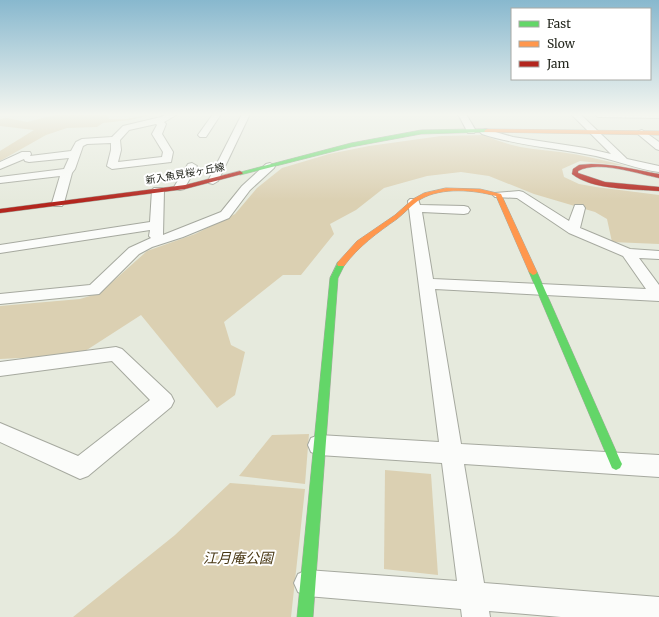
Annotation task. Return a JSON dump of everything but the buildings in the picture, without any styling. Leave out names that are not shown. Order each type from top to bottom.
[{"type":"street","points":[[58,203],[67,172],[70,169],[79,144],[81,143]]},
{"type":"street","points":[[115,143],[116,150],[112,166],[167,160],[168,152],[162,143]]},
{"type":"street","points":[[213,181],[232,143]]},
{"type":"street","name":"新入魚見桜ヶ丘線","points":[[0,211],[180,187],[213,181],[359,143]]},
{"type":"street","points":[[525,143],[580,151],[659,169]]},
{"type":"street","points":[[604,143],[624,161]]},
{"type":"street","points":[[0,166],[27,157],[75,154]]},
{"type":"street","points":[[659,176],[594,165],[578,167],[575,170],[576,174],[582,178],[596,182],[659,189]]},
{"type":"street","points":[[180,187],[192,166]]},
{"type":"street","points":[[0,299],[94,290],[130,254],[156,241],[178,234],[225,215],[246,188],[270,166]]},
{"type":"street","points":[[0,180],[67,172]]},
{"type":"street","points":[[156,241],[158,190]]},
{"type":"street","points":[[305,617],[334,278],[341,264],[362,241],[374,229],[414,205],[422,196],[444,191],[478,190],[499,195],[518,194],[574,230],[628,253],[659,255]]},
{"type":"street","points":[[499,195],[616,464]]},
{"type":"street","points":[[414,205],[464,210]]},
{"type":"street","points":[[414,205],[474,607]]},
{"type":"street","points":[[574,230],[579,208]]},
{"type":"street","points":[[0,249],[156,226]]},
{"type":"street","points":[[628,253],[658,296]]},
{"type":"street","points":[[426,284],[658,296]]},
{"type":"street","points":[[0,369],[116,354],[164,401],[80,468],[0,432]]},
{"type":"street","points":[[319,445],[659,466]]},
{"type":"street","points":[[307,583],[474,607],[659,611]]},
{"type":"green space","points":[[13,143],[32,143],[0,161],[0,151]]},
{"type":"green space","points":[[392,143],[505,143],[576,155],[626,166],[580,161],[562,169],[564,177],[579,184],[659,195],[659,244],[612,242],[607,219],[595,212],[534,194],[489,176],[461,172],[427,176],[384,188],[356,210],[330,224],[334,234],[301,275],[283,275],[224,322],[231,345],[245,352],[235,395],[217,408],[141,315],[79,355],[0,359],[0,306],[80,299],[100,293],[147,251],[195,234],[235,214],[257,188],[282,168],[329,154]]},
{"type":"green space","points":[[309,434],[305,484],[239,476],[272,435]]},
{"type":"green space","points":[[385,470],[431,474],[438,575],[384,569]]},
{"type":"green space","name":"江月庵公園","points":[[230,483],[305,489],[291,617],[73,617],[175,535]]},
{"type":"traffic: fast","points":[[240,173],[363,143]]},
{"type":"traffic: fast","points":[[305,617],[334,278],[341,264]]},
{"type":"traffic: fast","points":[[533,272],[616,464]]},
{"type":"traffic: slow","points":[[341,264],[360,242],[397,216],[418,198],[426,194],[446,190],[469,190],[499,195],[533,272]]},
{"type":"traffic: jam","points":[[659,176],[615,167],[591,165],[575,170],[575,174],[595,182],[627,187],[659,189]]},
{"type":"traffic: jam","points":[[0,211],[185,187],[240,173]]}]
